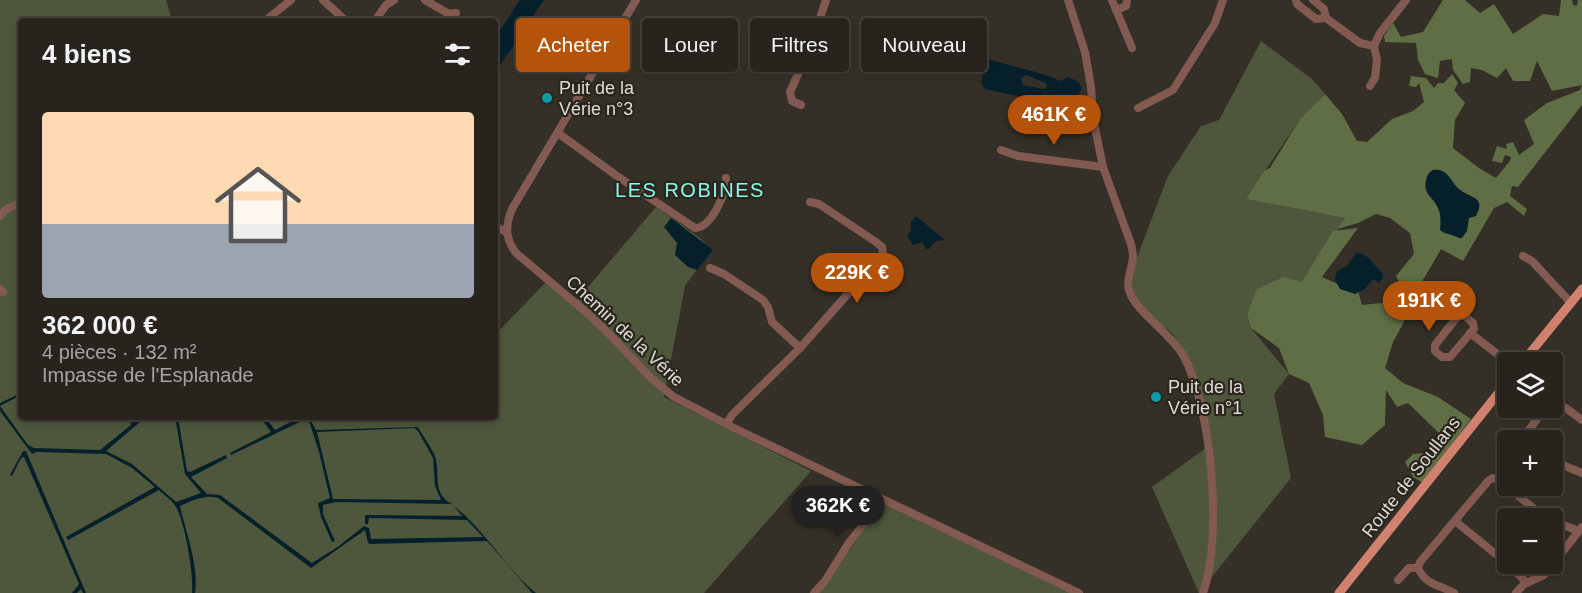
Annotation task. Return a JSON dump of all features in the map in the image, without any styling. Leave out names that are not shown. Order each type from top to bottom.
[{"type":"main road","points":[[1531,352],[1582,289]]},
{"type":"main road","name":"Route de Soullans","points":[[1339,593],[1497,395]]},
{"type":"street","points":[[269,18],[291,0]]},
{"type":"street","points":[[323,0],[343,18]]},
{"type":"street","points":[[377,18],[386,5],[394,0]]},
{"type":"street","points":[[425,0],[449,14],[456,13]]},
{"type":"street","points":[[498,228],[506,232],[512,209],[636,0]]},
{"type":"street","points":[[801,105],[792,101],[790,92],[811,45],[826,0]]},
{"type":"street","points":[[1068,0],[1085,52],[1093,118],[1103,167],[1131,244],[1133,256],[1128,283],[1130,296],[1173,340],[1182,354],[1192,373],[1202,414],[1212,489],[1209,570],[1203,593]]},
{"type":"street","points":[[1112,0],[1132,48]]},
{"type":"street","points":[[1116,10],[1126,6],[1127,0]]},
{"type":"street","points":[[1138,108],[1173,90],[1215,23],[1223,0]]},
{"type":"street","points":[[1296,0],[1297,4],[1316,19],[1326,18]]},
{"type":"street","points":[[1313,0],[1324,9],[1326,18],[1360,43],[1374,46]]},
{"type":"street","points":[[1370,86],[1375,78],[1377,60],[1374,46],[1380,33],[1406,0]]},
{"type":"street","points":[[558,133],[694,228],[703,226],[709,220],[723,196],[726,178]]},
{"type":"street","points":[[1001,150],[1018,156],[1103,167]]},
{"type":"street","points":[[726,424],[732,415],[800,348],[882,257],[883,251],[880,244],[819,204],[810,202]]},
{"type":"street","points":[[0,216],[5,210],[18,204]]},
{"type":"street","name":"Chemin de la Vérie","points":[[506,232],[510,245],[516,253],[608,333],[652,380],[674,398],[1079,593]]},
{"type":"street","points":[[1523,256],[1532,261],[1571,303]]},
{"type":"street","points":[[710,268],[724,274],[763,300],[768,307],[772,322],[800,348]]},
{"type":"street","points":[[1458,316],[1464,316],[1473,323],[1474,329],[1470,333],[1450,357],[1442,357],[1435,351],[1435,345],[1458,316]]},
{"type":"street","points":[[1470,333],[1497,354]]},
{"type":"street","points":[[1563,406],[1582,420]]},
{"type":"street","points":[[1563,464],[1582,473]]},
{"type":"street","points":[[1454,593],[1437,588],[1420,573],[1418,568],[1420,562],[1489,480],[1497,479],[1533,508]]},
{"type":"street","points":[[814,593],[825,582],[848,544],[883,500]]},
{"type":"street","points":[[1455,521],[1497,555]]},
{"type":"street","points":[[1516,593],[1527,583],[1544,575],[1580,529],[1563,524]]},
{"type":"street","points":[[1398,580],[1409,568],[1418,568]]},
{"type":"street","points":[[1518,574],[1527,583]]},
{"type":"green space","points":[[0,0],[166,0],[171,18],[18,18],[18,420],[498,420],[498,332],[550,278],[577,300],[656,207],[700,238],[711,250],[685,286],[664,397],[811,471],[704,593],[0,593]]},
{"type":"green space","points":[[1443,0],[1465,0],[1480,13],[1494,4],[1513,34],[1543,14],[1559,16],[1561,0],[1572,0],[1573,5],[1577,6],[1578,0],[1582,0],[1582,85],[1552,91],[1537,61],[1530,81],[1513,81],[1506,68],[1497,78],[1482,70],[1471,68],[1470,82],[1463,84],[1453,70],[1452,59],[1440,61],[1438,78],[1425,74],[1418,60],[1416,43],[1385,42],[1384,36],[1393,23],[1401,37],[1423,32]]},
{"type":"green space","points":[[1261,41],[1312,79],[1325,94],[1300,119],[1246,199],[1345,218],[1298,292],[1258,289],[1247,314],[1251,328],[1289,374],[1274,394],[1291,478],[1199,593],[1152,487],[1210,445],[1194,374],[1172,333],[1141,309],[1131,292],[1135,263],[1168,176],[1201,126],[1219,120]]},
{"type":"green space","points":[[1452,74],[1458,83],[1454,90],[1465,103],[1455,120],[1453,148],[1496,178],[1511,157],[1505,155],[1502,163],[1492,161],[1497,146],[1507,149],[1506,144],[1513,142],[1519,155],[1534,144],[1524,120],[1547,103],[1580,90],[1582,85],[1582,105],[1518,187],[1512,186],[1510,196],[1527,209],[1524,216],[1507,202],[1494,208],[1463,261],[1441,249],[1416,292],[1393,342],[1385,368],[1403,383],[1438,397],[1471,419],[1423,483],[1413,477],[1405,462],[1413,454],[1436,452],[1440,434],[1408,403],[1397,407],[1386,390],[1385,425],[1362,445],[1325,437],[1323,415],[1309,383],[1289,374],[1279,348],[1251,328],[1247,314],[1257,289],[1284,277],[1302,282],[1333,231],[1358,228],[1322,277],[1358,291],[1362,305],[1391,302],[1402,287],[1396,276],[1414,254],[1410,233],[1390,218],[1376,214],[1358,223],[1337,229],[1345,218],[1246,199],[1264,171],[1270,168],[1300,119],[1325,94],[1342,114],[1357,141],[1367,142],[1392,119],[1413,111],[1424,102],[1419,83],[1416,87],[1409,86],[1411,76],[1426,78],[1434,88],[1438,83],[1444,83]]},
{"type":"green space","points":[[884,504],[1071,593],[816,593]]},
{"type":"water","points":[[520,0],[544,0],[532,18],[516,18],[516,42],[498,69],[498,33]]},
{"type":"water","points":[[987,59],[1061,81],[1068,77],[1079,82],[1082,88],[1076,99],[1077,109],[985,89],[981,83],[984,72],[987,72]],"holes":[[[1026,75],[1046,83],[1047,87],[1044,89],[1023,85],[1021,78]]]},
{"type":"water","points":[[1433,170],[1445,173],[1459,189],[1478,201],[1479,209],[1476,216],[1469,218],[1467,231],[1462,238],[1440,230],[1438,209],[1428,195],[1425,185],[1427,176]]},
{"type":"water","points":[[916,216],[945,240],[936,241],[929,249],[926,249],[922,242],[913,245],[907,236],[911,230],[911,222]]},
{"type":"water","points":[[671,218],[713,250],[697,270],[688,267],[675,255],[677,243],[664,227]]},
{"type":"water","points":[[1356,253],[1363,254],[1369,259],[1381,271],[1383,278],[1379,283],[1373,279],[1365,289],[1355,294],[1340,289],[1335,280],[1337,271],[1347,266]]},
{"type":"water","points":[[18,394],[18,397],[0,406],[0,403]]},
{"type":"water","points":[[0,406],[28,445],[34,448],[100,450],[131,425],[128,420],[140,422],[106,451],[132,464],[176,502],[201,493],[185,474],[176,420],[178,420],[187,471],[190,472],[226,455],[227,458],[191,477],[207,494],[220,495],[312,563],[339,546],[364,526],[369,528],[371,539],[483,537],[467,520],[369,518],[368,524],[365,524],[365,515],[462,516],[454,506],[476,527],[536,593],[532,593],[487,541],[370,544],[365,530],[311,568],[218,498],[208,497],[180,506],[195,571],[195,593],[192,593],[192,574],[186,536],[179,514],[171,500],[159,490],[68,540],[66,537],[155,487],[132,468],[106,454],[36,452],[32,454],[0,411]]},
{"type":"water","points":[[262,420],[267,420],[275,430],[294,420],[304,420],[231,455],[230,453],[271,432]]},
{"type":"water","points":[[309,420],[316,430],[418,427],[435,456],[441,494],[452,504],[336,502],[323,505],[323,514],[335,541],[332,542],[321,517],[318,503],[330,498]],"holes":[[[414,428],[433,458],[435,486],[441,500],[333,499],[317,432]]]},
{"type":"water","points":[[23,451],[26,451],[86,593],[83,593],[81,589],[77,593],[72,593],[79,584],[24,457],[21,458],[12,476],[10,475]]},
{"type":"place","name":"Puit de la Vérie n°3","points":[[547,98]]},
{"type":"place","name":"Puit de la Vérie n°1","points":[[1156,397]]},
{"type":"district","name":"LES ROBINES","points":[[690,190]]}]
